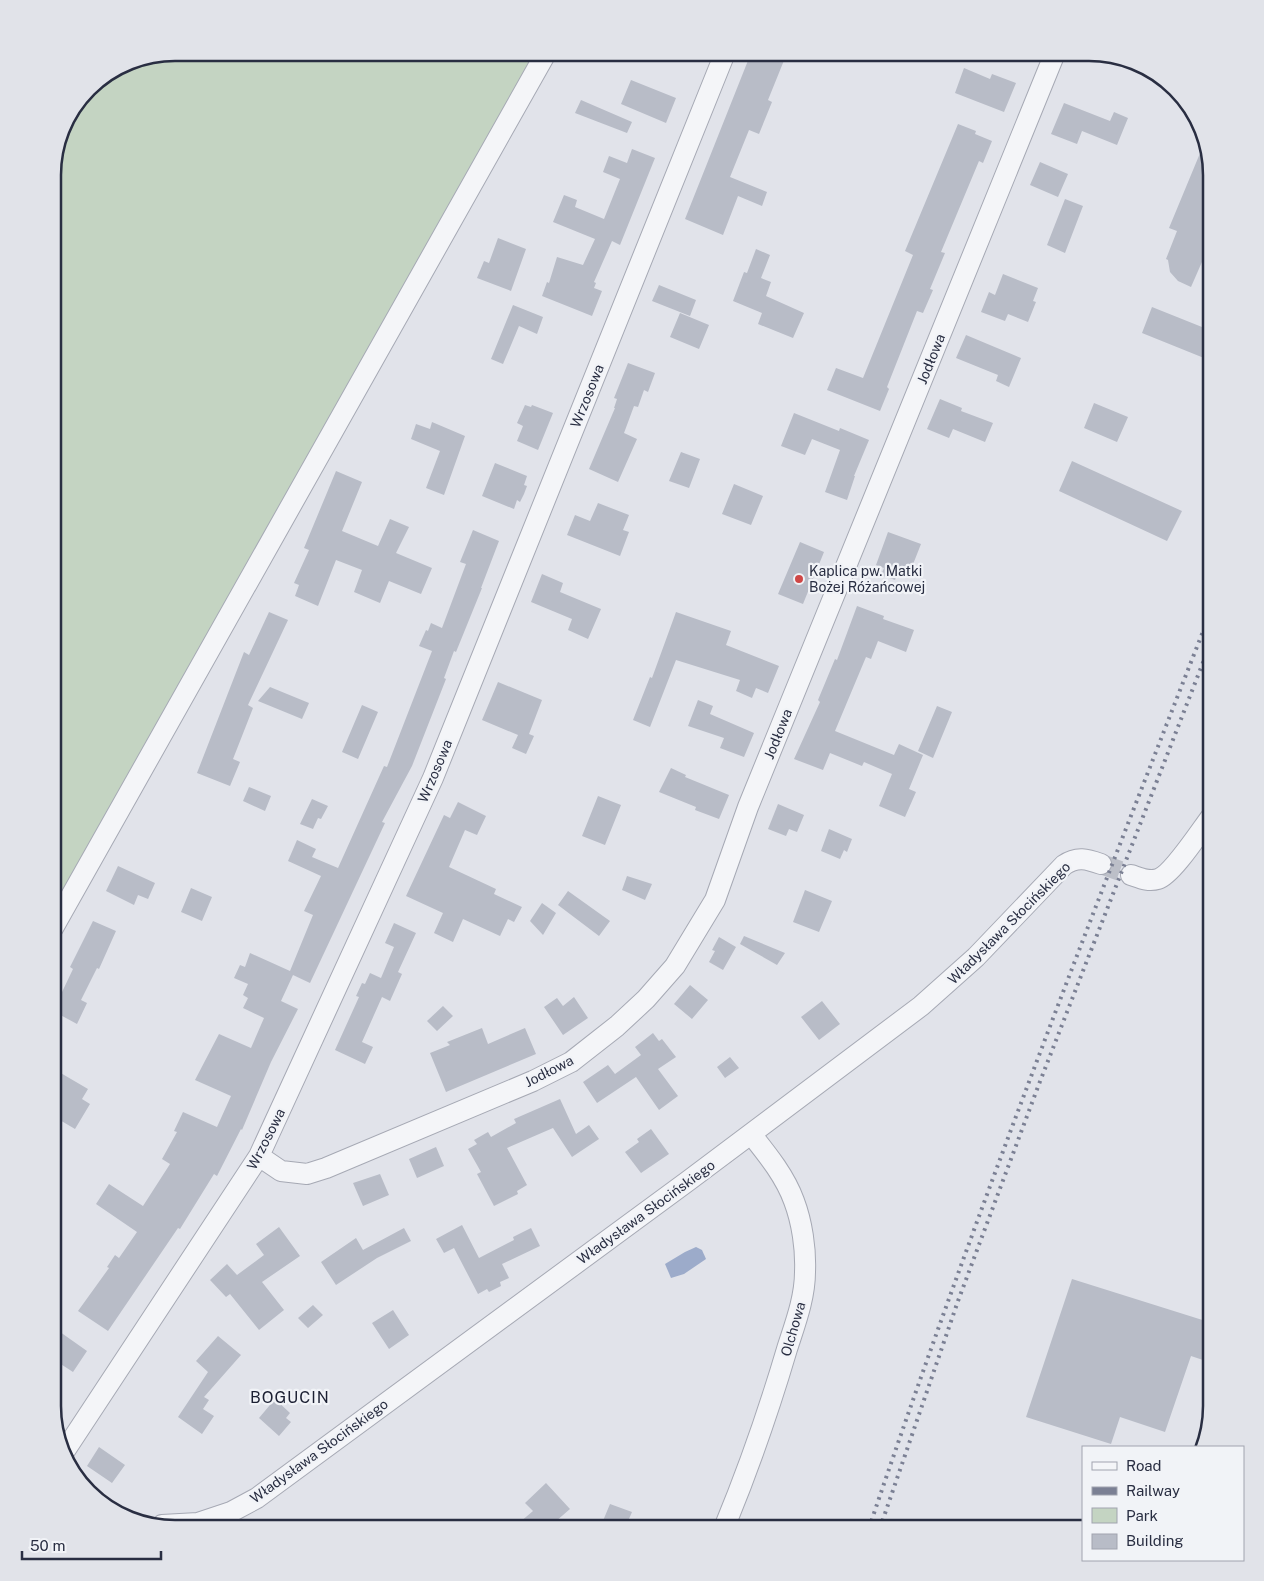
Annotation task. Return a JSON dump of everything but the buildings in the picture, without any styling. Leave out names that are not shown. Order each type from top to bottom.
[{"type":"street","points":[[61,914],[541,61]]},
{"type":"street","name":"Wrzosowa","points":[[69,1446],[259,1156],[433,778],[722,61]]},
{"type":"street","name":"Jodłowa","points":[[259,1156],[281,1171],[308,1174],[533,1081],[571,1062],[617,1026],[646,999],[675,966],[715,900],[748,807],[1052,61]]},
{"type":"street","points":[[1131,875],[1146,880],[1159,878],[1170,870],[1203,828]]},
{"type":"street","name":"Władysława Słocińskiego","points":[[207,1520],[231,1512],[257,1498],[751,1134],[921,1006],[976,958],[1064,865],[1081,858],[1101,864]]},
{"type":"street","name":"Olchowa","points":[[727,1520],[780,1371],[803,1297],[805,1272],[800,1218],[794,1199],[775,1166],[751,1134]]},
{"type":"green space","points":[[168,61],[549,61],[61,913],[61,168],[67,139],[80,112],[112,80],[139,67]]},
{"type":"water","points":[[696,1247],[702,1250],[706,1259],[684,1274],[671,1278],[665,1264]]},
{"type":"tunnel","points":[[1101,864],[1131,875]]},
{"type":"railway","points":[[872,1520],[992,1182],[1078,953],[1203,632]]},
{"type":"railway","points":[[883,1520],[958,1301],[1039,1084],[1203,663]]},
{"type":"place","name":"Kaplica pw. Matki Bożej Różańcowej","points":[[799,579]]},
{"type":"district","name":"BOGUCIN","points":[[290,1397]]}]
